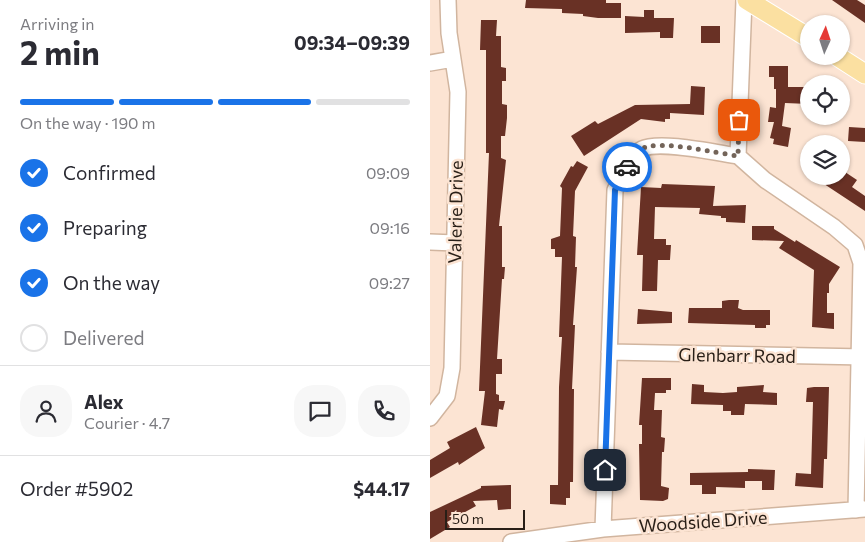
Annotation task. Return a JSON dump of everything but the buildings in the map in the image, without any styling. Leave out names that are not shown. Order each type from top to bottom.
[{"type":"main road","points":[[746,0],[800,33]]},
{"type":"main road","points":[[850,64],[865,74]]},
{"type":"street","name":"Valerie Drive","points":[[430,418],[447,396],[452,368],[458,92],[448,0]]},
{"type":"street","points":[[738,156],[746,0]]},
{"type":"street","points":[[430,63],[453,59]]},
{"type":"street","points":[[603,528],[615,190],[632,158],[642,148],[658,145],[738,156],[765,180],[834,227],[855,245],[861,263],[861,509]]},
{"type":"street","points":[[430,242],[455,243]]},
{"type":"street","name":"Glenbarr Road","points":[[609,352],[862,357]]},
{"type":"street","name":"Woodside Drive","points":[[511,542],[603,528],[861,509]]},
{"type":"way so far","points":[[627,167],[632,158],[642,148],[658,145],[738,156],[739,120]]},
{"type":"route","points":[[605,470],[615,190],[627,167]]}]
